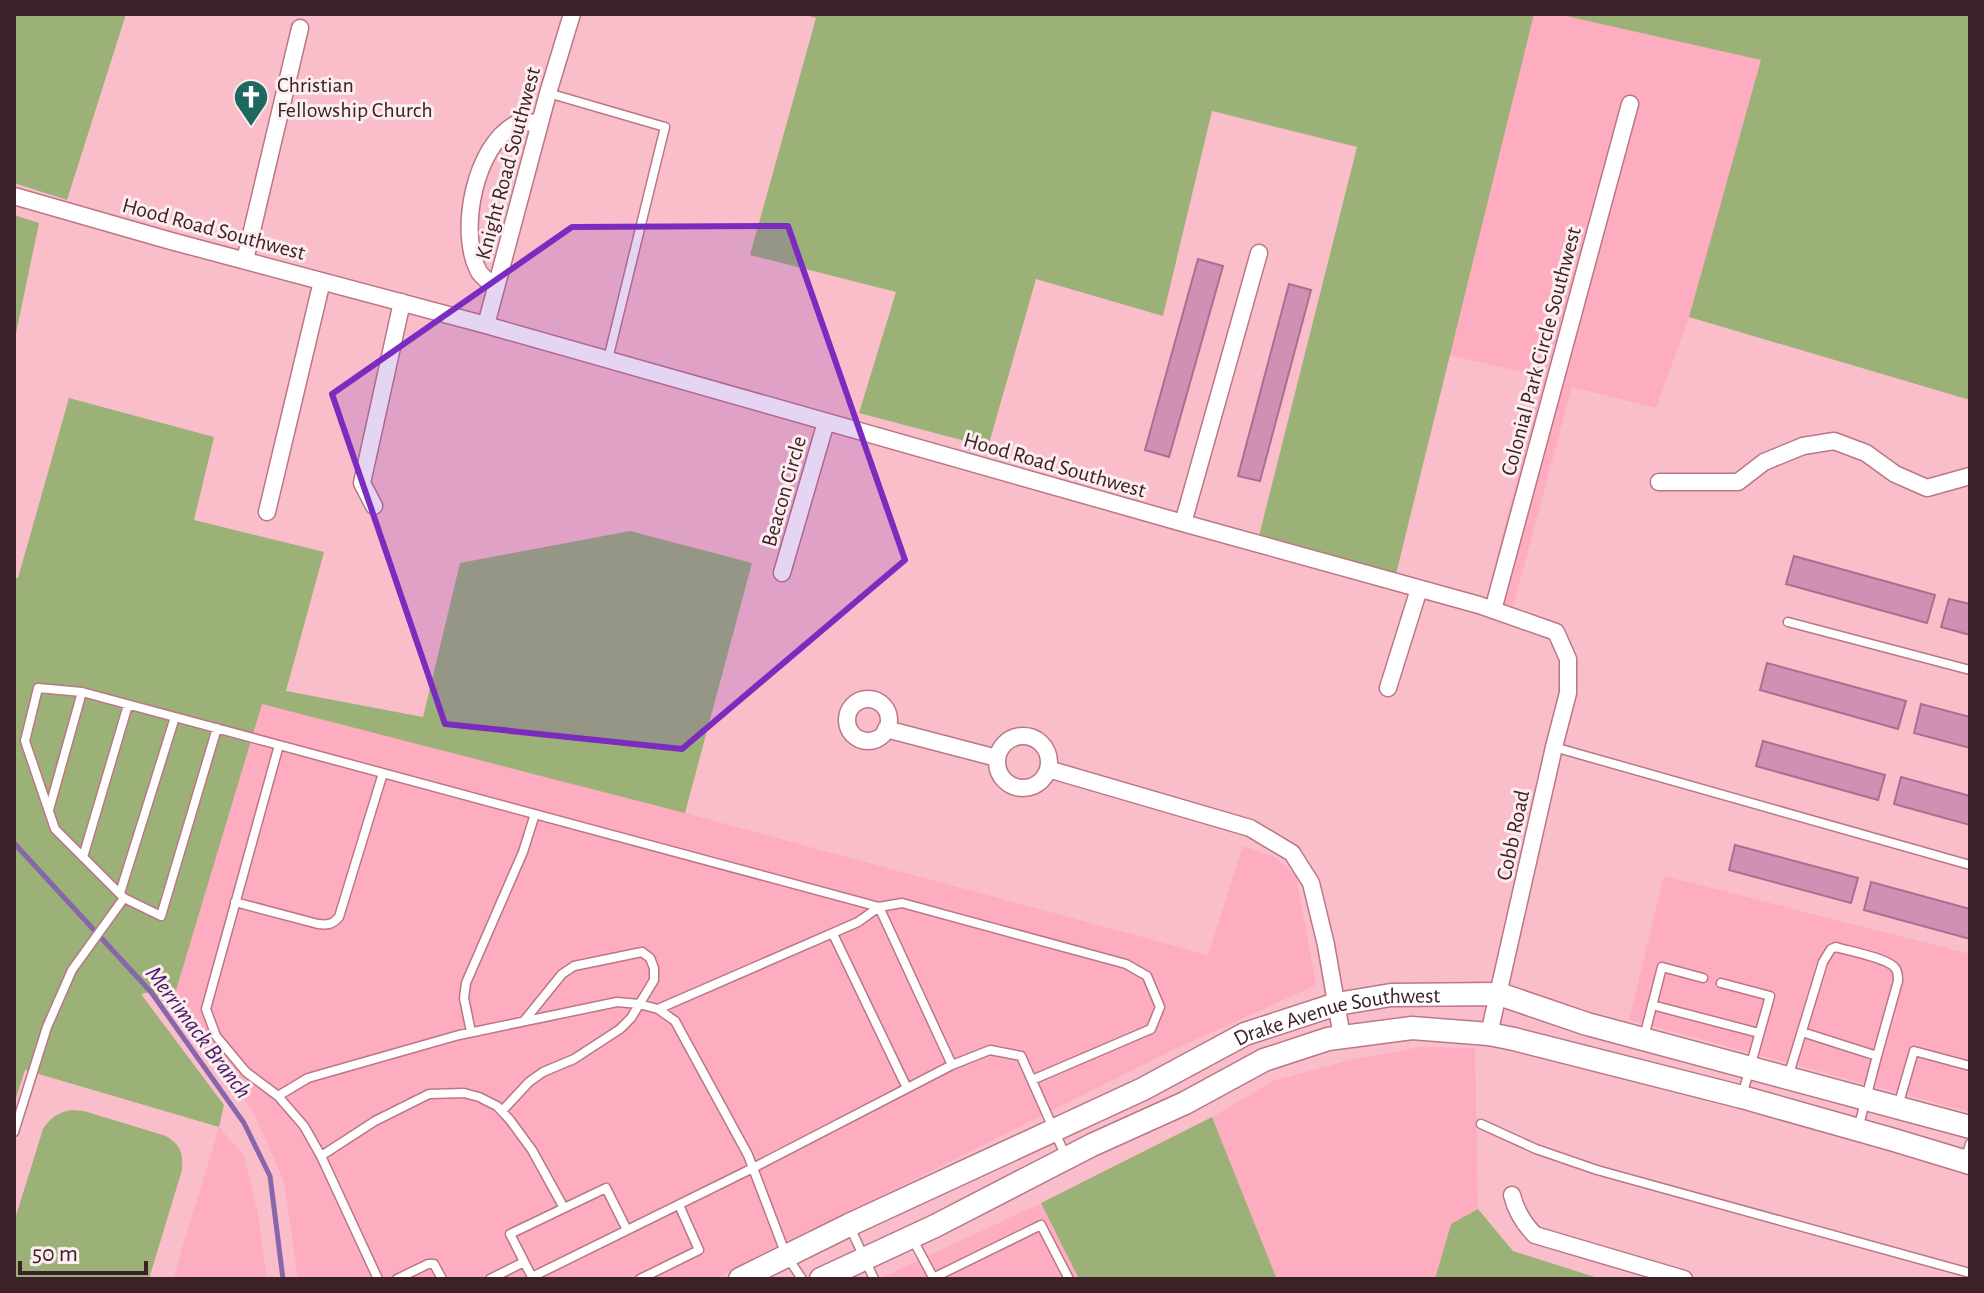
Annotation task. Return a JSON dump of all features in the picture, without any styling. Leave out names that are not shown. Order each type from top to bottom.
[{"type":"street","name":"Knight Road Southwest","points":[[486,325],[572,14]]},
{"type":"street","points":[[245,260],[300,28]]},
{"type":"street","name":"Colonial Park Circle Southwest","points":[[1493,610],[1630,104]]},
{"type":"street","points":[[496,287],[479,272],[470,245],[471,212],[480,167],[499,135],[519,122],[540,123]]},
{"type":"street","name":"Hood Road Southwest","points":[[14,196],[608,359],[1493,610],[1556,632],[1568,659],[1568,686]]},
{"type":"street","points":[[1183,523],[1259,253]]},
{"type":"street","points":[[267,512],[322,281]]},
{"type":"street","points":[[374,506],[362,483],[402,302]]},
{"type":"street","name":"Beacon Circle","points":[[782,573],[826,422]]},
{"type":"street","points":[[1659,482],[1738,482],[1764,462],[1803,446],[1834,441],[1866,453],[1895,474],[1927,488],[1970,476]]},
{"type":"street","points":[[1388,688],[1419,589]]},
{"type":"street","name":"Cobb Road","points":[[1489,1034],[1568,686]]},
{"type":"street","points":[[886,729],[997,758]]},
{"type":"street","points":[[1028,736],[1043,745],[1049,761],[1048,769],[1038,783],[1030,787],[1013,786],[1000,775],[997,758],[1005,743],[1028,736]]},
{"type":"street","points":[[1048,769],[1250,828],[1292,853],[1311,883],[1326,945],[1342,1037]]},
{"type":"street","name":"Drake Avenue Southwest","points":[[740,1279],[1143,1089],[1245,1034],[1337,1004],[1391,995],[1499,994],[1587,1024],[1970,1127]]},
{"type":"street","name":"Drake Avenue Southwest","points":[[821,1279],[869,1269],[911,1237],[1067,1158],[1185,1103],[1264,1060],[1328,1039],[1412,1028],[1489,1034],[1968,1156]]},
{"type":"street","points":[[1512,1195],[1515,1208],[1535,1235],[1684,1279]]},
{"type":"lane","points":[[548,93],[665,127],[608,359]]},
{"type":"lane","points":[[1788,622],[1970,670]]},
{"type":"lane","points":[[217,728],[161,916],[122,895],[55,829],[25,741],[38,688],[82,692],[128,705],[217,728],[879,907],[902,903],[1126,964],[1147,976],[1160,1007],[1151,1029],[1032,1080]]},
{"type":"lane","points":[[49,810],[82,692]]},
{"type":"lane","points":[[83,857],[128,705]]},
{"type":"lane","points":[[14,1132],[47,1027],[72,970],[109,921],[122,895],[175,717]]},
{"type":"lane","points":[[279,745],[206,1009],[216,1036],[246,1072],[278,1096],[304,1126],[378,1279]]},
{"type":"lane","points":[[1554,747],[1970,865]]},
{"type":"lane","points":[[235,902],[318,924],[334,923],[339,917],[383,773]]},
{"type":"lane","points":[[471,1032],[464,998],[466,983],[523,852],[535,814]]},
{"type":"lane","points":[[658,1009],[833,934],[879,907]]},
{"type":"lane","points":[[879,907],[952,1065]]},
{"type":"lane","points":[[833,934],[907,1088]]},
{"type":"lane","points":[[1788,1077],[1823,962],[1831,949],[1836,947],[1894,966],[1898,981],[1858,1130]]},
{"type":"lane","points":[[502,1111],[529,1082],[543,1072],[574,1059],[620,1029],[631,1018],[654,980],[650,958],[642,952],[574,966],[562,974],[524,1021]]},
{"type":"lane","points":[[1644,1039],[1662,967],[1703,978]]},
{"type":"lane","points":[[1721,983],[1770,996],[1742,1097]]},
{"type":"lane","points":[[278,1096],[308,1078],[471,1032],[617,1002],[658,1009],[675,1021],[707,1078],[748,1155],[786,1255],[802,1279]]},
{"type":"lane","points":[[1652,1005],[1759,1033]]},
{"type":"lane","points":[[1802,1032],[1877,1056]]},
{"type":"lane","points":[[627,1230],[606,1188],[510,1234],[533,1278],[952,1065],[990,1050],[1021,1056],[1067,1158]]},
{"type":"lane","points":[[1898,1108],[1914,1051],[1970,1066]]},
{"type":"lane","points":[[321,1156],[375,1121],[429,1094],[464,1093],[497,1106],[510,1120],[532,1150],[564,1208]]},
{"type":"lane","points":[[1481,1124],[1536,1149],[1597,1170],[1970,1273]]},
{"type":"lane","points":[[640,1279],[699,1250],[679,1205]]},
{"type":"lane","points":[[849,1225],[869,1269]]},
{"type":"lane","points":[[911,1237],[934,1278],[1041,1225],[1069,1279]]},
{"type":"lane","points":[[490,1279],[524,1262]]},
{"type":"lane","points":[[397,1279],[434,1264],[442,1279]]},
{"type":"highlighted area","points":[[788,226],[905,560],[682,749],[445,724],[332,394],[572,227]]},
{"type":"shaded area","points":[[1534,14],[1557,14],[1762,60],[1689,317],[1656,408],[1572,387],[1513,607],[1486,600],[1543,377],[1449,355]]},
{"type":"shaded area","points":[[262,703],[685,813],[1208,955],[1243,846],[1275,857],[1296,876],[1316,985],[1177,1048],[715,1279],[298,1279],[284,1182],[253,1111],[171,1007]]},
{"type":"shaded area","points":[[1664,876],[1970,954],[1970,1112],[1629,1020]]},
{"type":"shaded area","points":[[1420,1047],[1475,1048],[1478,1209],[1451,1224],[1435,1279],[1275,1279],[1212,1117],[1273,1081],[1346,1061]]},
{"type":"shaded area","points":[[219,1127],[244,1156],[258,1214],[267,1279],[173,1279]]},
{"type":"shaded area","points":[[1041,1203],[1079,1279],[879,1279]]},
{"type":"green space","points":[[14,14],[126,14],[67,200],[14,183]]},
{"type":"green space","points":[[802,14],[1534,14],[1396,574],[1259,536],[1357,147],[1212,111],[1163,316],[1036,279],[988,447],[859,413],[896,292],[750,255],[816,18]]},
{"type":"green space","points":[[1557,14],[1970,14],[1970,400],[1689,317],[1761,60]]},
{"type":"green space","points":[[14,215],[39,223],[14,343]]},
{"type":"green space","points":[[69,398],[214,437],[194,520],[324,552],[286,691],[423,717],[460,563],[630,531],[752,563],[685,813],[262,704],[171,1007],[151,992],[141,994],[224,1105],[219,1127],[25,1070],[14,1104],[14,578],[18,578]]},
{"type":"green space","points":[[71,1110],[84,1111],[166,1136],[180,1150],[182,1170],[149,1279],[14,1279],[14,1222],[43,1129],[55,1116]]},
{"type":"green space","points":[[1212,1117],[1275,1279],[1079,1279],[1041,1203]]},
{"type":"green space","points":[[1478,1209],[1513,1251],[1601,1279],[1435,1279],[1451,1224]]},
{"type":"building","points":[[1198,259],[1223,266],[1169,457],[1145,450]]},
{"type":"building","points":[[1289,284],[1311,290],[1260,481],[1238,476]]},
{"type":"building","points":[[1794,556],[1935,595],[1927,623],[1786,584]]},
{"type":"building","points":[[1949,599],[1970,604],[1970,635],[1941,627]]},
{"type":"building","points":[[1767,663],[1906,701],[1898,729],[1760,690]]},
{"type":"building","points":[[1921,704],[1970,717],[1970,748],[1914,733]]},
{"type":"building","points":[[1763,741],[1885,775],[1878,800],[1756,766]]},
{"type":"building","points":[[1901,777],[1970,796],[1970,825],[1894,804]]},
{"type":"building","points":[[1735,845],[1858,878],[1851,903],[1729,870]]},
{"type":"building","points":[[1871,882],[1970,909],[1970,939],[1864,910]]},
{"type":"waterway","name":"Merrimack Branch","points":[[14,843],[151,992],[244,1123],[270,1176],[283,1279]]},
{"type":"place","name":"Christian Fellowship Church","points":[[251,128]]}]
